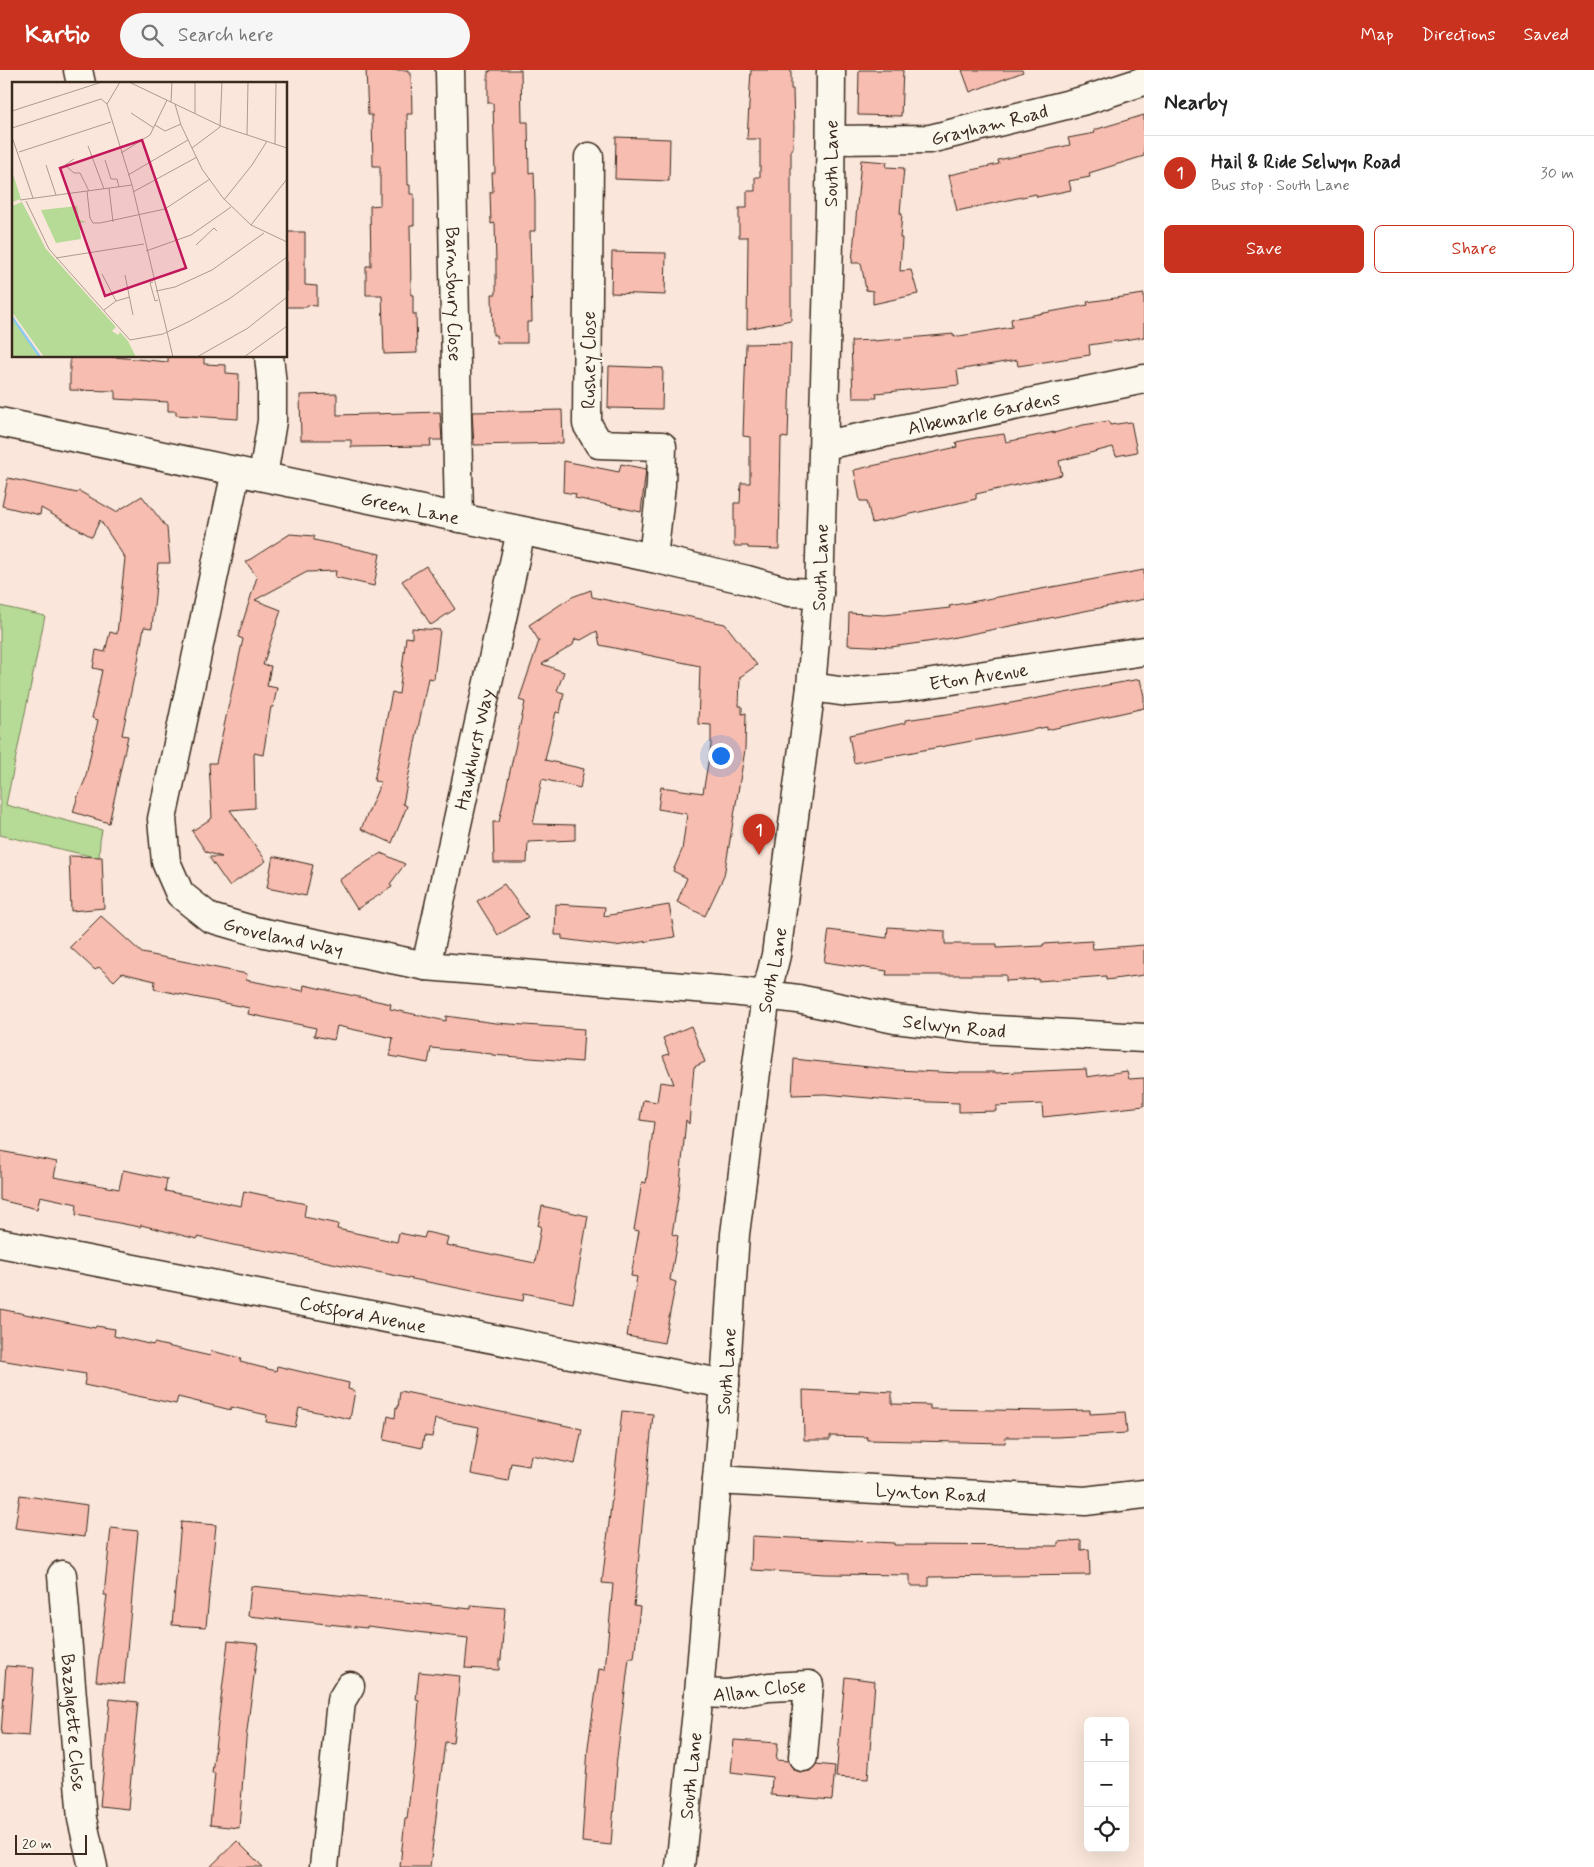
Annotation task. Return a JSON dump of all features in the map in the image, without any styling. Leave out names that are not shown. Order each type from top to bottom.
[{"type":"street","name":"Barnsbury Close","points":[[450,70],[459,518]]},
{"type":"street","name":"South Lane","points":[[680,1867],[699,1693],[725,1384],[735,1234],[766,995],[776,955],[811,687],[820,593],[825,445],[831,70]]},
{"type":"street","name":"Grayham Road","points":[[831,140],[930,140],[1086,100],[1144,81]]},
{"type":"street","name":"Rushey Close","points":[[589,157],[587,424],[599,444],[662,446],[661,484],[653,558]]},
{"type":"street","points":[[263,476],[272,421],[270,358]]},
{"type":"street","name":"Albemarle Gardens","points":[[825,445],[1144,379]]},
{"type":"street","name":"Green Lane","points":[[0,422],[653,558],[789,592],[820,593]]},
{"type":"street","name":"Groveland Way","points":[[236,471],[162,819],[166,862],[180,894],[210,918],[255,931],[426,966],[766,995]]},
{"type":"street","name":"Hawkhurst Way","points":[[426,966],[520,531]]},
{"type":"street","name":"Eton Avenue","points":[[811,687],[847,692],[899,688],[1144,651]]},
{"type":"street","name":"Selwyn Road","points":[[766,995],[798,999],[895,1019],[978,1029],[1144,1038]]},
{"type":"street","name":"Cotsford Avenue","points":[[0,1242],[725,1384]]},
{"type":"street","name":"Lynton Road","points":[[717,1480],[1085,1502],[1144,1494]]},
{"type":"street","name":"Bazalgette Close","points":[[62,1575],[82,1819],[92,1867]]},
{"type":"street","name":"Allan Close","points":[[699,1693],[726,1694],[769,1687],[809,1685],[803,1757]]},
{"type":"street","points":[[324,1867],[342,1701],[350,1686]]},
{"type":"green space","points":[[0,606],[45,616],[6,805],[102,830],[99,858],[0,835]]},
{"type":"building","points":[[366,70],[408,70],[408,73],[411,73],[412,114],[407,114],[408,185],[410,185],[410,194],[414,194],[414,225],[410,225],[411,295],[413,295],[413,314],[416,314],[417,353],[384,354],[382,295],[366,295],[366,266],[371,266],[370,206],[380,205],[380,166],[373,166],[372,115],[368,115]]},
{"type":"building","points":[[490,70],[521,70],[522,122],[528,122],[529,173],[534,172],[535,202],[535,231],[530,231],[532,322],[527,322],[527,343],[497,343],[496,335],[493,335],[492,294],[496,294],[496,263],[495,223],[491,224],[490,192],[493,192],[492,173],[495,173],[493,103],[488,103],[488,71],[490,72]]},
{"type":"building","points":[[751,70],[791,70],[794,128],[793,148],[791,149],[791,320],[747,329],[748,237],[739,237],[739,208],[747,208],[747,191],[755,191],[755,177],[760,177],[760,139],[747,139]]},
{"type":"building","points":[[859,70],[903,70],[901,116],[858,115]]},
{"type":"building","points":[[962,70],[1022,70],[1023,72],[970,92]]},
{"type":"building","points":[[1144,115],[1144,156],[1089,173],[1090,177],[1069,181],[1071,190],[1037,197],[1036,194],[957,211],[949,175],[999,164],[998,160],[1070,145],[1068,138],[1095,133],[1094,130]]},
{"type":"building","points":[[616,137],[670,139],[669,181],[615,179]]},
{"type":"building","points":[[861,160],[887,162],[886,167],[904,168],[900,213],[902,214],[900,238],[902,238],[900,271],[911,270],[918,294],[873,304],[873,291],[866,290],[861,263],[852,263]]},
{"type":"building","points":[[288,232],[305,232],[305,285],[317,286],[317,306],[307,305],[307,307],[288,307]]},
{"type":"building","points":[[612,252],[666,253],[665,295],[611,293]]},
{"type":"building","points":[[1144,294],[1144,337],[1089,345],[1090,355],[1018,366],[1017,360],[957,370],[959,385],[876,393],[877,398],[853,398],[851,341],[874,341],[954,334],[954,337],[1012,327],[1011,319],[1088,305],[1087,302]]},
{"type":"building","points":[[791,343],[788,438],[781,437],[779,549],[734,546],[734,503],[740,503],[741,483],[750,483],[750,437],[743,436],[746,344]]},
{"type":"building","points":[[70,358],[125,358],[168,362],[168,358],[204,358],[204,364],[226,365],[226,373],[239,374],[238,419],[176,415],[176,411],[168,411],[168,402],[115,399],[115,391],[70,390]]},
{"type":"building","points":[[609,366],[663,368],[662,409],[608,408]]},
{"type":"building","points":[[337,394],[337,415],[440,412],[442,440],[430,440],[431,446],[351,447],[351,440],[301,440],[300,395]]},
{"type":"building","points":[[562,410],[563,443],[474,445],[472,412]]},
{"type":"building","points":[[1109,421],[1110,425],[1131,422],[1137,452],[1116,456],[1113,447],[1059,461],[1062,475],[976,494],[976,499],[872,523],[867,501],[860,501],[854,470],[957,447],[956,442],[976,438],[1004,434],[1006,442]]},
{"type":"building","points":[[564,461],[619,472],[621,464],[646,469],[641,512],[575,498],[576,494],[563,492]]},
{"type":"building","points":[[8,478],[77,493],[79,491],[116,512],[142,496],[167,528],[170,563],[158,563],[152,628],[144,627],[122,735],[128,736],[109,823],[73,812],[85,780],[98,720],[92,718],[102,670],[93,668],[96,650],[105,652],[110,632],[117,634],[125,558],[100,520],[92,537],[41,508],[40,515],[2,506]]},
{"type":"building","points":[[290,534],[314,536],[314,540],[380,554],[374,586],[335,577],[336,571],[307,572],[255,600],[281,610],[263,665],[271,666],[267,686],[277,688],[273,707],[271,707],[263,755],[254,753],[255,808],[230,810],[266,861],[229,886],[209,857],[222,857],[206,852],[192,831],[212,818],[209,763],[216,763],[243,639],[238,637],[257,577],[246,562]]},
{"type":"building","points":[[426,566],[455,609],[431,625],[402,581]]},
{"type":"building","points":[[1144,570],[1144,599],[941,640],[891,647],[848,645],[849,613],[885,615],[950,608],[949,606]]},
{"type":"building","points":[[591,590],[592,597],[725,624],[757,665],[740,677],[739,706],[742,706],[742,714],[746,713],[745,750],[724,876],[705,916],[677,902],[687,878],[673,871],[682,850],[687,814],[658,809],[661,787],[703,793],[711,745],[711,725],[698,724],[700,666],[600,645],[597,631],[581,640],[575,639],[573,645],[542,664],[564,672],[557,691],[564,693],[560,713],[556,712],[545,760],[584,769],[580,788],[542,779],[533,824],[575,825],[575,840],[528,842],[527,863],[494,863],[493,822],[499,822],[525,702],[519,700],[539,641],[529,625],[572,597]]},
{"type":"building","points":[[412,628],[440,630],[434,679],[428,678],[403,804],[407,806],[392,843],[361,829],[381,782],[374,781],[392,692],[399,694],[406,637],[412,638]]},
{"type":"building","points":[[1140,679],[1144,696],[1144,708],[1047,730],[1047,727],[854,763],[849,735],[905,723],[905,720],[968,711]]},
{"type":"building","points":[[381,853],[405,864],[390,884],[392,887],[357,909],[339,880]]},
{"type":"building","points":[[69,856],[102,857],[104,908],[71,911]]},
{"type":"building","points":[[273,856],[313,865],[306,896],[267,888]]},
{"type":"building","points":[[504,884],[528,917],[498,935],[477,901]]},
{"type":"building","points":[[556,904],[605,907],[604,916],[669,905],[675,937],[615,946],[562,939],[562,935],[555,935]]},
{"type":"building","points":[[101,916],[142,953],[247,974],[246,980],[303,991],[304,985],[391,1004],[390,1009],[446,1021],[446,1016],[495,1023],[584,1029],[582,1062],[431,1048],[428,1063],[390,1056],[393,1038],[337,1026],[334,1040],[314,1036],[316,1028],[248,1014],[249,1008],[154,989],[155,981],[122,973],[114,981],[99,967],[95,970],[70,947]]},
{"type":"building","points":[[888,927],[945,931],[945,944],[997,944],[997,948],[1092,941],[1093,949],[1144,945],[1144,975],[1106,980],[1106,976],[1038,981],[1038,979],[1006,981],[1006,975],[886,975],[887,971],[824,962],[829,930],[887,938]]},
{"type":"building","points":[[691,1026],[705,1062],[694,1067],[689,1124],[686,1120],[679,1192],[672,1234],[678,1236],[670,1280],[676,1282],[664,1343],[627,1336],[637,1277],[631,1276],[639,1231],[634,1230],[642,1182],[646,1183],[654,1122],[640,1120],[643,1100],[657,1102],[660,1082],[674,1084],[663,1056],[669,1054],[663,1038]]},
{"type":"building","points":[[794,1059],[897,1070],[959,1073],[1086,1069],[1087,1077],[1127,1071],[1129,1079],[1144,1078],[1144,1106],[1043,1117],[1042,1104],[996,1106],[996,1111],[959,1112],[959,1103],[902,1101],[825,1094],[792,1095]]},
{"type":"building","points":[[0,1151],[57,1162],[54,1177],[119,1189],[123,1170],[167,1179],[165,1191],[241,1206],[244,1191],[306,1204],[304,1217],[338,1224],[337,1229],[397,1242],[399,1233],[424,1238],[426,1232],[448,1237],[446,1245],[535,1263],[541,1226],[538,1226],[542,1206],[588,1216],[573,1303],[524,1293],[523,1301],[198,1237],[197,1239],[141,1225],[140,1227],[76,1215],[77,1204],[40,1196],[37,1209],[0,1200]]},
{"type":"building","points":[[0,1309],[95,1328],[96,1326],[115,1329],[114,1336],[153,1345],[154,1343],[210,1356],[211,1351],[241,1358],[240,1362],[276,1371],[277,1366],[349,1383],[348,1389],[355,1391],[350,1419],[299,1408],[295,1427],[266,1422],[267,1415],[231,1407],[231,1410],[178,1397],[176,1404],[84,1385],[86,1374],[0,1360]]},
{"type":"building","points":[[803,1390],[859,1393],[859,1390],[892,1392],[892,1404],[930,1405],[930,1409],[1090,1410],[1090,1414],[1125,1412],[1127,1433],[1057,1437],[1006,1437],[1005,1443],[868,1440],[867,1437],[830,1436],[830,1440],[804,1440]]},
{"type":"building","points":[[400,1391],[582,1429],[575,1464],[531,1455],[529,1466],[511,1463],[508,1481],[471,1474],[479,1427],[435,1419],[432,1437],[424,1436],[422,1448],[384,1440],[388,1416],[395,1418]]},
{"type":"building","points":[[622,1411],[653,1414],[634,1606],[640,1607],[634,1658],[629,1658],[616,1766],[611,1845],[582,1842],[588,1747],[599,1669],[605,1670],[613,1584],[602,1583]]},
{"type":"building","points":[[20,1495],[87,1505],[84,1537],[15,1528]]},
{"type":"building","points":[[181,1522],[216,1525],[206,1627],[172,1625]]},
{"type":"building","points":[[111,1528],[138,1531],[124,1684],[96,1681],[107,1595],[104,1595]]},
{"type":"building","points":[[752,1536],[894,1543],[894,1545],[1058,1546],[1058,1542],[1081,1540],[1081,1550],[1089,1549],[1090,1575],[929,1577],[929,1586],[910,1586],[910,1575],[825,1574],[751,1570]]},
{"type":"building","points":[[251,1586],[471,1609],[471,1605],[505,1608],[499,1670],[465,1668],[468,1638],[367,1626],[367,1628],[248,1616]]},
{"type":"building","points":[[228,1641],[258,1644],[246,1739],[239,1828],[210,1825],[215,1773],[212,1773]]},
{"type":"building","points":[[6,1666],[34,1668],[29,1736],[1,1734]]},
{"type":"building","points":[[419,1672],[460,1676],[453,1743],[445,1742],[430,1867],[400,1867],[415,1752],[419,1701],[416,1700]]},
{"type":"building","points":[[845,1677],[875,1681],[868,1779],[836,1777]]},
{"type":"building","points":[[110,1699],[138,1702],[128,1809],[100,1806]]},
{"type":"building","points":[[734,1740],[778,1743],[776,1760],[788,1761],[794,1770],[801,1772],[810,1771],[816,1764],[835,1766],[832,1800],[771,1795],[772,1777],[731,1772]]},
{"type":"building","points":[[237,1841],[263,1867],[210,1867]]},
{"type":"place","name":"Hail & Ride Selwyn Road","points":[[759,855]]}]
